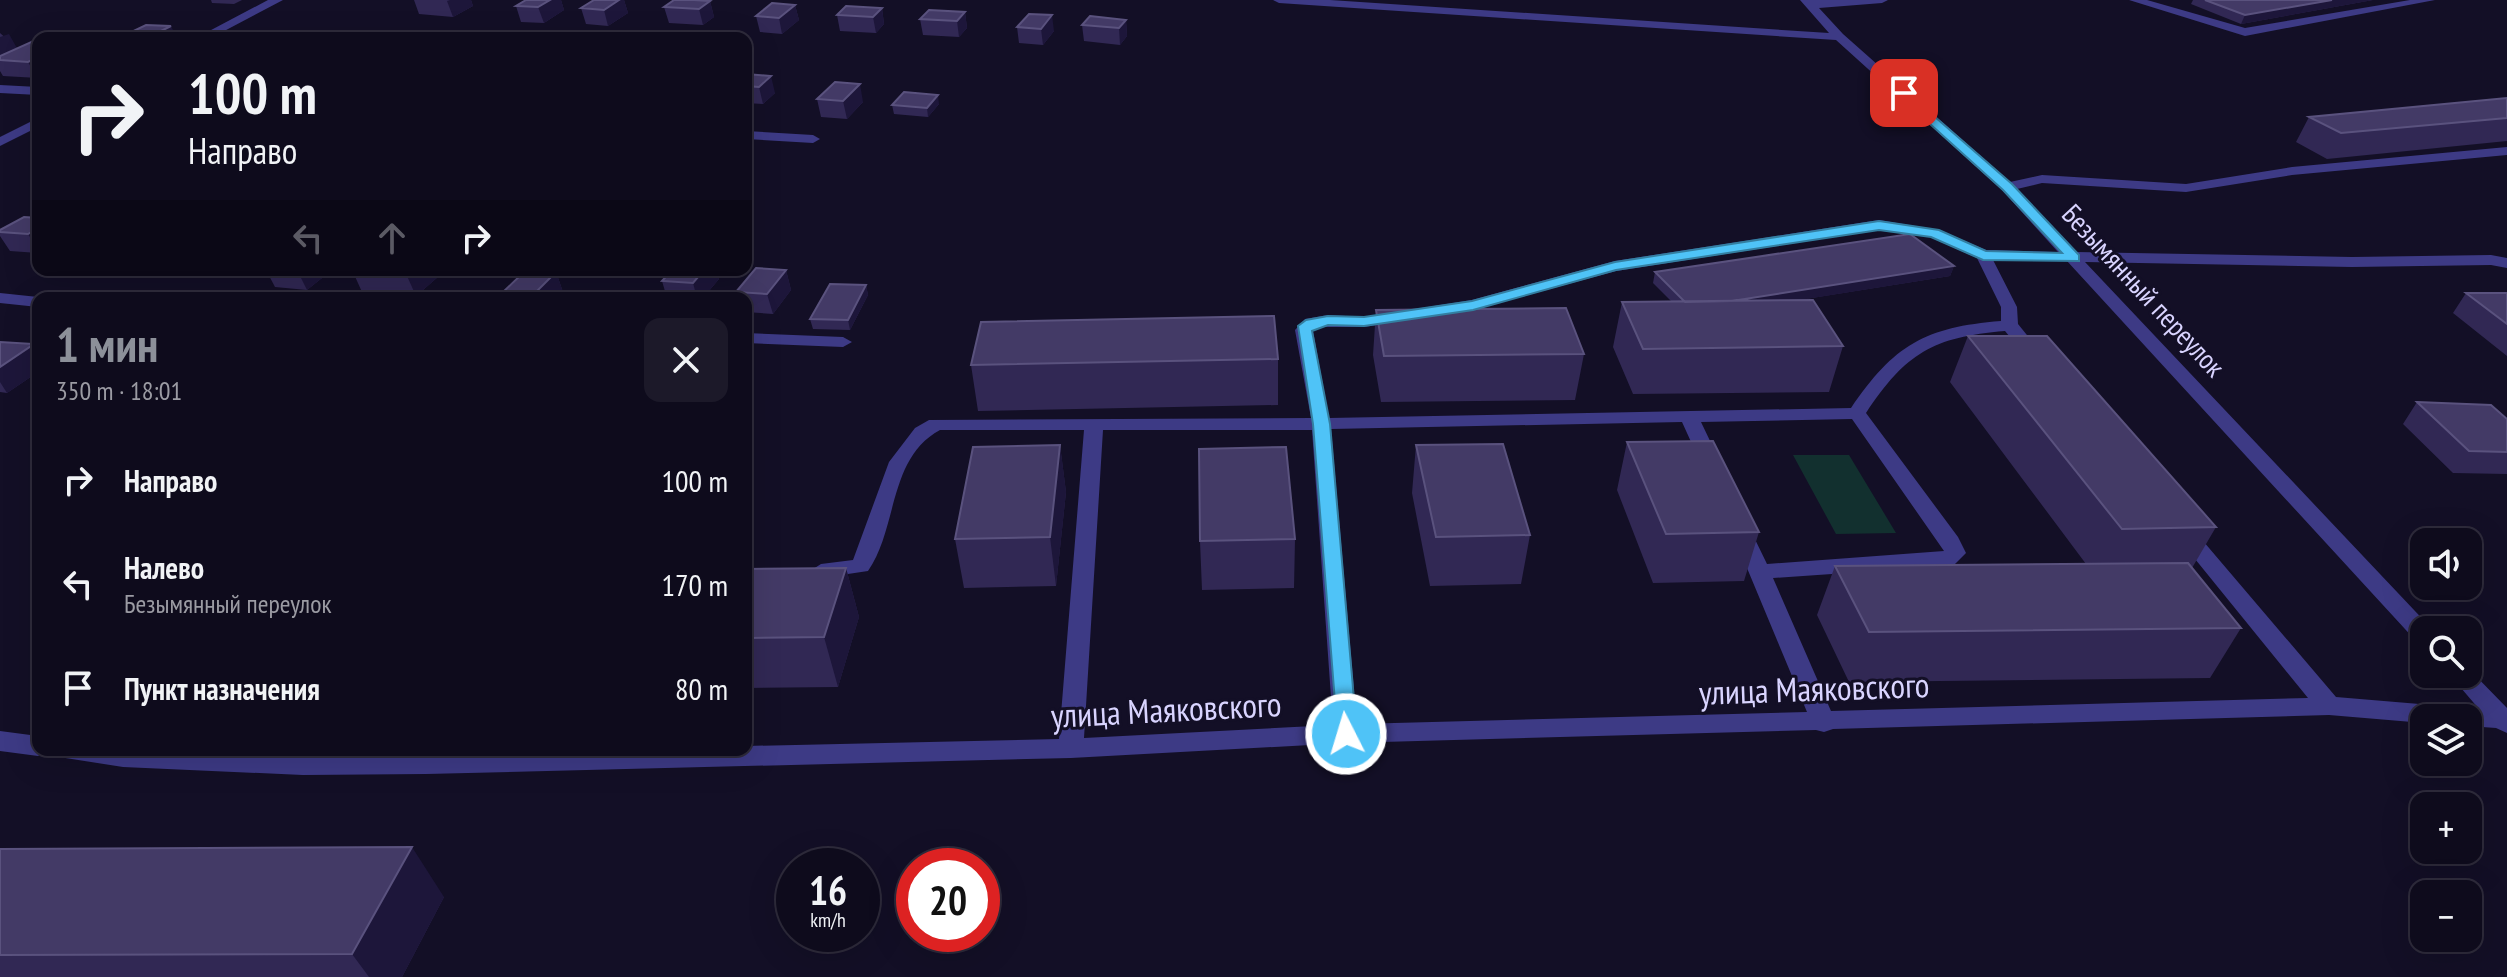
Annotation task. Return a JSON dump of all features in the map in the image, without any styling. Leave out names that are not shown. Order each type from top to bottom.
[{"type":"street","points":[[214,32],[277,0]]},
{"type":"street","points":[[1279,0],[1839,37]]},
{"type":"street","points":[[1808,2],[1882,0]]},
{"type":"street","points":[[2135,0],[2245,32],[2429,0]]},
{"type":"street","name":"Безымянный переулок","points":[[1808,2],[1839,37],[2007,187],[2410,620]]},
{"type":"street","points":[[0,89],[32,91]]},
{"type":"street","points":[[0,142],[32,125]]},
{"type":"street","points":[[752,135],[813,139]]},
{"type":"street","points":[[2007,187],[2042,179],[2186,188],[2292,171],[2507,151]]},
{"type":"street","points":[[1346,734],[1321,424],[1304,330],[1311,323],[1364,322],[1473,305],[1615,266],[1879,225],[1934,233],[1983,255],[2337,262],[2491,260],[2507,263]]},
{"type":"street","points":[[1983,255],[2009,307],[2009,325],[2049,372]]},
{"type":"street","points":[[0,298],[32,301]]},
{"type":"street","points":[[1857,413],[1875,385],[1905,352],[1929,336],[1968,328],[2009,325]]},
{"type":"street","points":[[752,338],[843,342]]},
{"type":"street","points":[[804,571],[860,566],[868,555],[894,471],[910,442],[928,427],[1094,423],[1321,424],[1857,413]]},
{"type":"street","points":[[1760,572],[1947,559],[1955,553],[1951,542],[1857,413]]},
{"type":"street","points":[[1688,415],[1721,486]]},
{"type":"street","points":[[1071,748],[1094,423]]},
{"type":"street","points":[[1734,515],[1824,723]]},
{"type":"street","points":[[2169,515],[2329,706]]},
{"type":"street","points":[[2474,688],[2506,722]]},
{"type":"street","name":"улица Маяковского","points":[[752,752],[1071,748],[1346,734],[1824,723],[2329,706],[2506,722]]},
{"type":"street","points":[[0,741],[32,745]]},
{"type":"street","name":"улица Маяковского","points":[[115,756],[393,756]]},
{"type":"green space","points":[[1793,455],[1849,455],[1896,533],[1836,534]]},
{"type":"building","points":[[526,0],[550,0],[538,7],[516,6]]},
{"type":"building","points":[[594,0],[619,0],[604,10],[581,8]]},
{"type":"building","points":[[674,0],[710,1],[699,9],[664,7]]},
{"type":"building","points":[[2205,0],[2332,0],[2245,15]]},
{"type":"building","points":[[772,3],[795,5],[779,18],[756,16]]},
{"type":"building","points":[[846,6],[882,8],[873,17],[837,15]]},
{"type":"building","points":[[929,10],[965,12],[957,21],[920,19]]},
{"type":"building","points":[[1029,14],[1052,15],[1041,29],[1017,27]]},
{"type":"building","points":[[1090,16],[1126,20],[1119,28],[1082,25]]},
{"type":"building","points":[[146,25],[171,26],[159,32],[131,32]]},
{"type":"building","points":[[32,42],[32,60],[28,62],[0,60],[0,56]]},
{"type":"building","points":[[752,74],[771,76],[759,87],[752,86]]},
{"type":"building","points":[[835,82],[860,84],[843,101],[817,99]]},
{"type":"building","points":[[904,92],[938,95],[927,108],[892,105]]},
{"type":"building","points":[[2507,98],[2507,118],[2341,133],[2309,117]]},
{"type":"building","points":[[24,217],[32,218],[32,232],[28,234],[0,230]]},
{"type":"building","points":[[1910,234],[1954,266],[1732,301],[1685,302],[1655,272]]},
{"type":"building","points":[[756,268],[786,270],[767,294],[736,292]]},
{"type":"building","points":[[520,276],[552,276],[536,292],[503,292]]},
{"type":"building","points":[[667,276],[699,276],[693,283],[662,281]]},
{"type":"building","points":[[830,284],[866,285],[848,320],[810,319]]},
{"type":"building","points":[[2466,293],[2507,293],[2507,324]]},
{"type":"building","points":[[1813,300],[1843,346],[1643,349],[1622,302]]},
{"type":"building","points":[[1566,308],[1584,354],[1384,356],[1376,310]]},
{"type":"building","points":[[1274,316],[1278,359],[971,365],[981,322]]},
{"type":"building","points":[[1968,336],[2047,336],[2216,527],[2122,529]]},
{"type":"building","points":[[0,342],[32,344],[32,345],[0,367]]},
{"type":"building","points":[[2417,402],[2491,405],[2507,419],[2507,452],[2469,451]]},
{"type":"building","points":[[1713,441],[1759,532],[1666,534],[1627,442]]},
{"type":"building","points":[[1503,444],[1530,535],[1436,537],[1416,445]]},
{"type":"building","points":[[1060,445],[1050,537],[955,539],[973,447]]},
{"type":"building","points":[[1286,447],[1295,539],[1200,541],[1199,449]]},
{"type":"building","points":[[2188,563],[2241,628],[1869,632],[1835,566]]},
{"type":"building","points":[[846,568],[824,637],[752,638],[752,569]]},
{"type":"building","points":[[412,847],[352,954],[0,955],[0,849]]},
{"type":"route","points":[[1346,734],[1321,424],[1304,330],[1311,323],[1328,320],[1364,322],[1473,305],[1615,266],[1879,225],[1934,233],[1983,255],[2074,258],[2007,187],[1904,93]]}]
